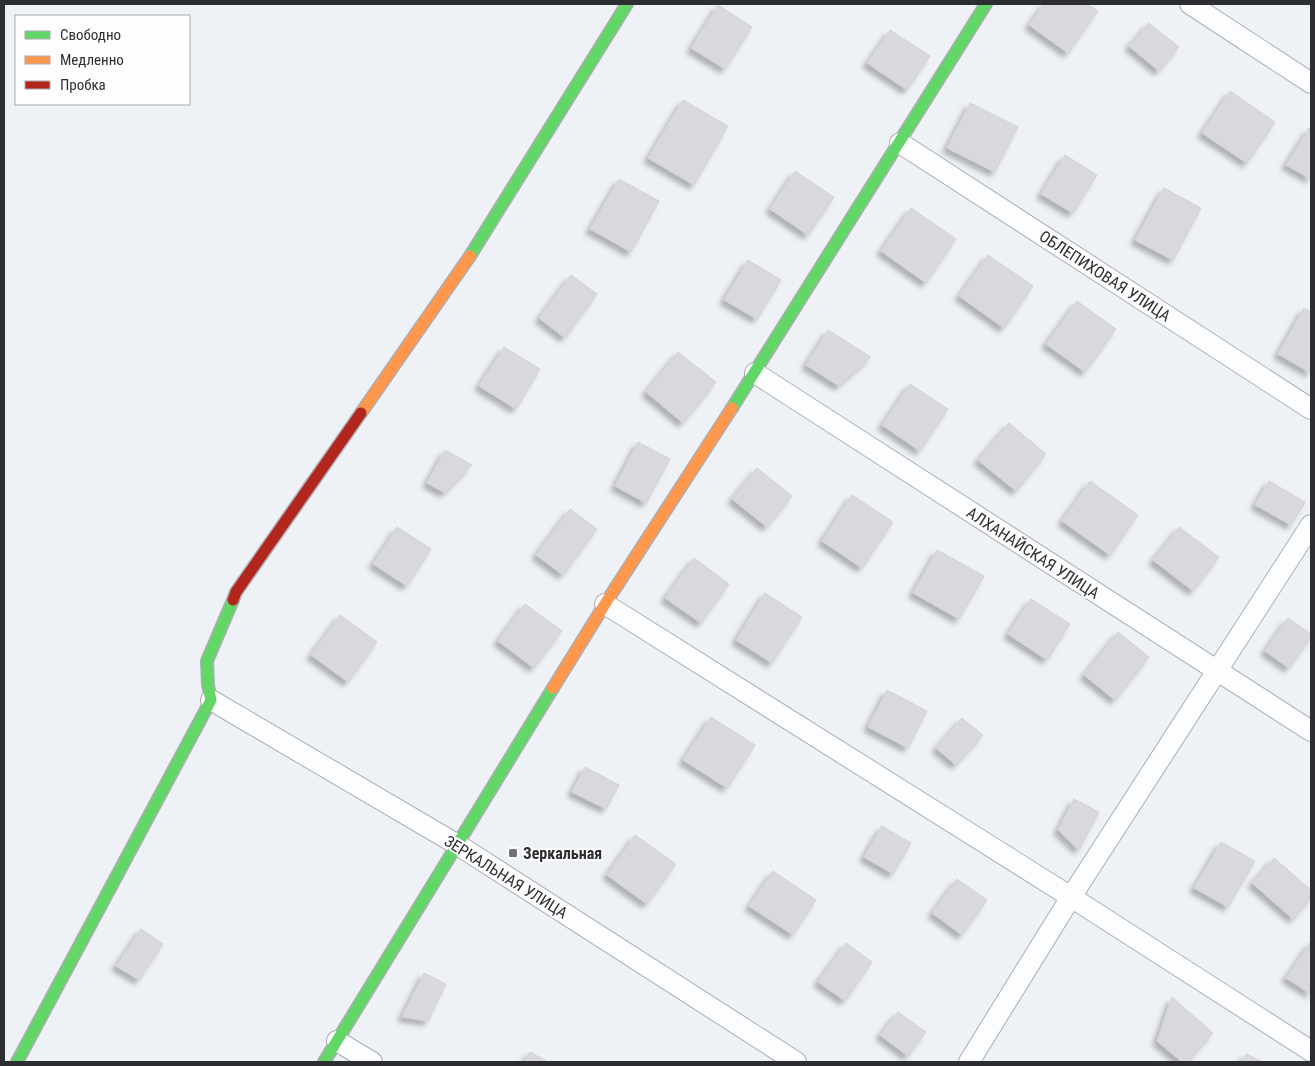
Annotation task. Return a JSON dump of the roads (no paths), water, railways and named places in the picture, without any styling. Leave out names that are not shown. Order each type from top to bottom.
[{"type":"street","points":[[17,1062],[211,700],[208,685],[208,661],[236,592],[458,275],[627,4]]},
{"type":"street","points":[[324,1062],[606,604],[755,373],[986,4]]},
{"type":"street","points":[[1190,4],[1311,83]]},
{"type":"street","name":"ОБЛЕПИХОВАЯ УЛИЦА","points":[[900,143],[1311,409]]},
{"type":"street","name":"АЛХАНАЙСКАЯ УЛИЦА","points":[[755,373],[1216,672],[1311,731]]},
{"type":"street","points":[[969,1062],[1070,897],[1311,524]]},
{"type":"street","points":[[606,604],[1311,1051]]},
{"type":"street","name":"ЗЕРКАЛЬНАЯ УЛИЦА","points":[[211,700],[458,845],[796,1062]]},
{"type":"street","points":[[337,1041],[372,1062]]},
{"type":"place","name":"Зеркальная","points":[[513,853]]}]
